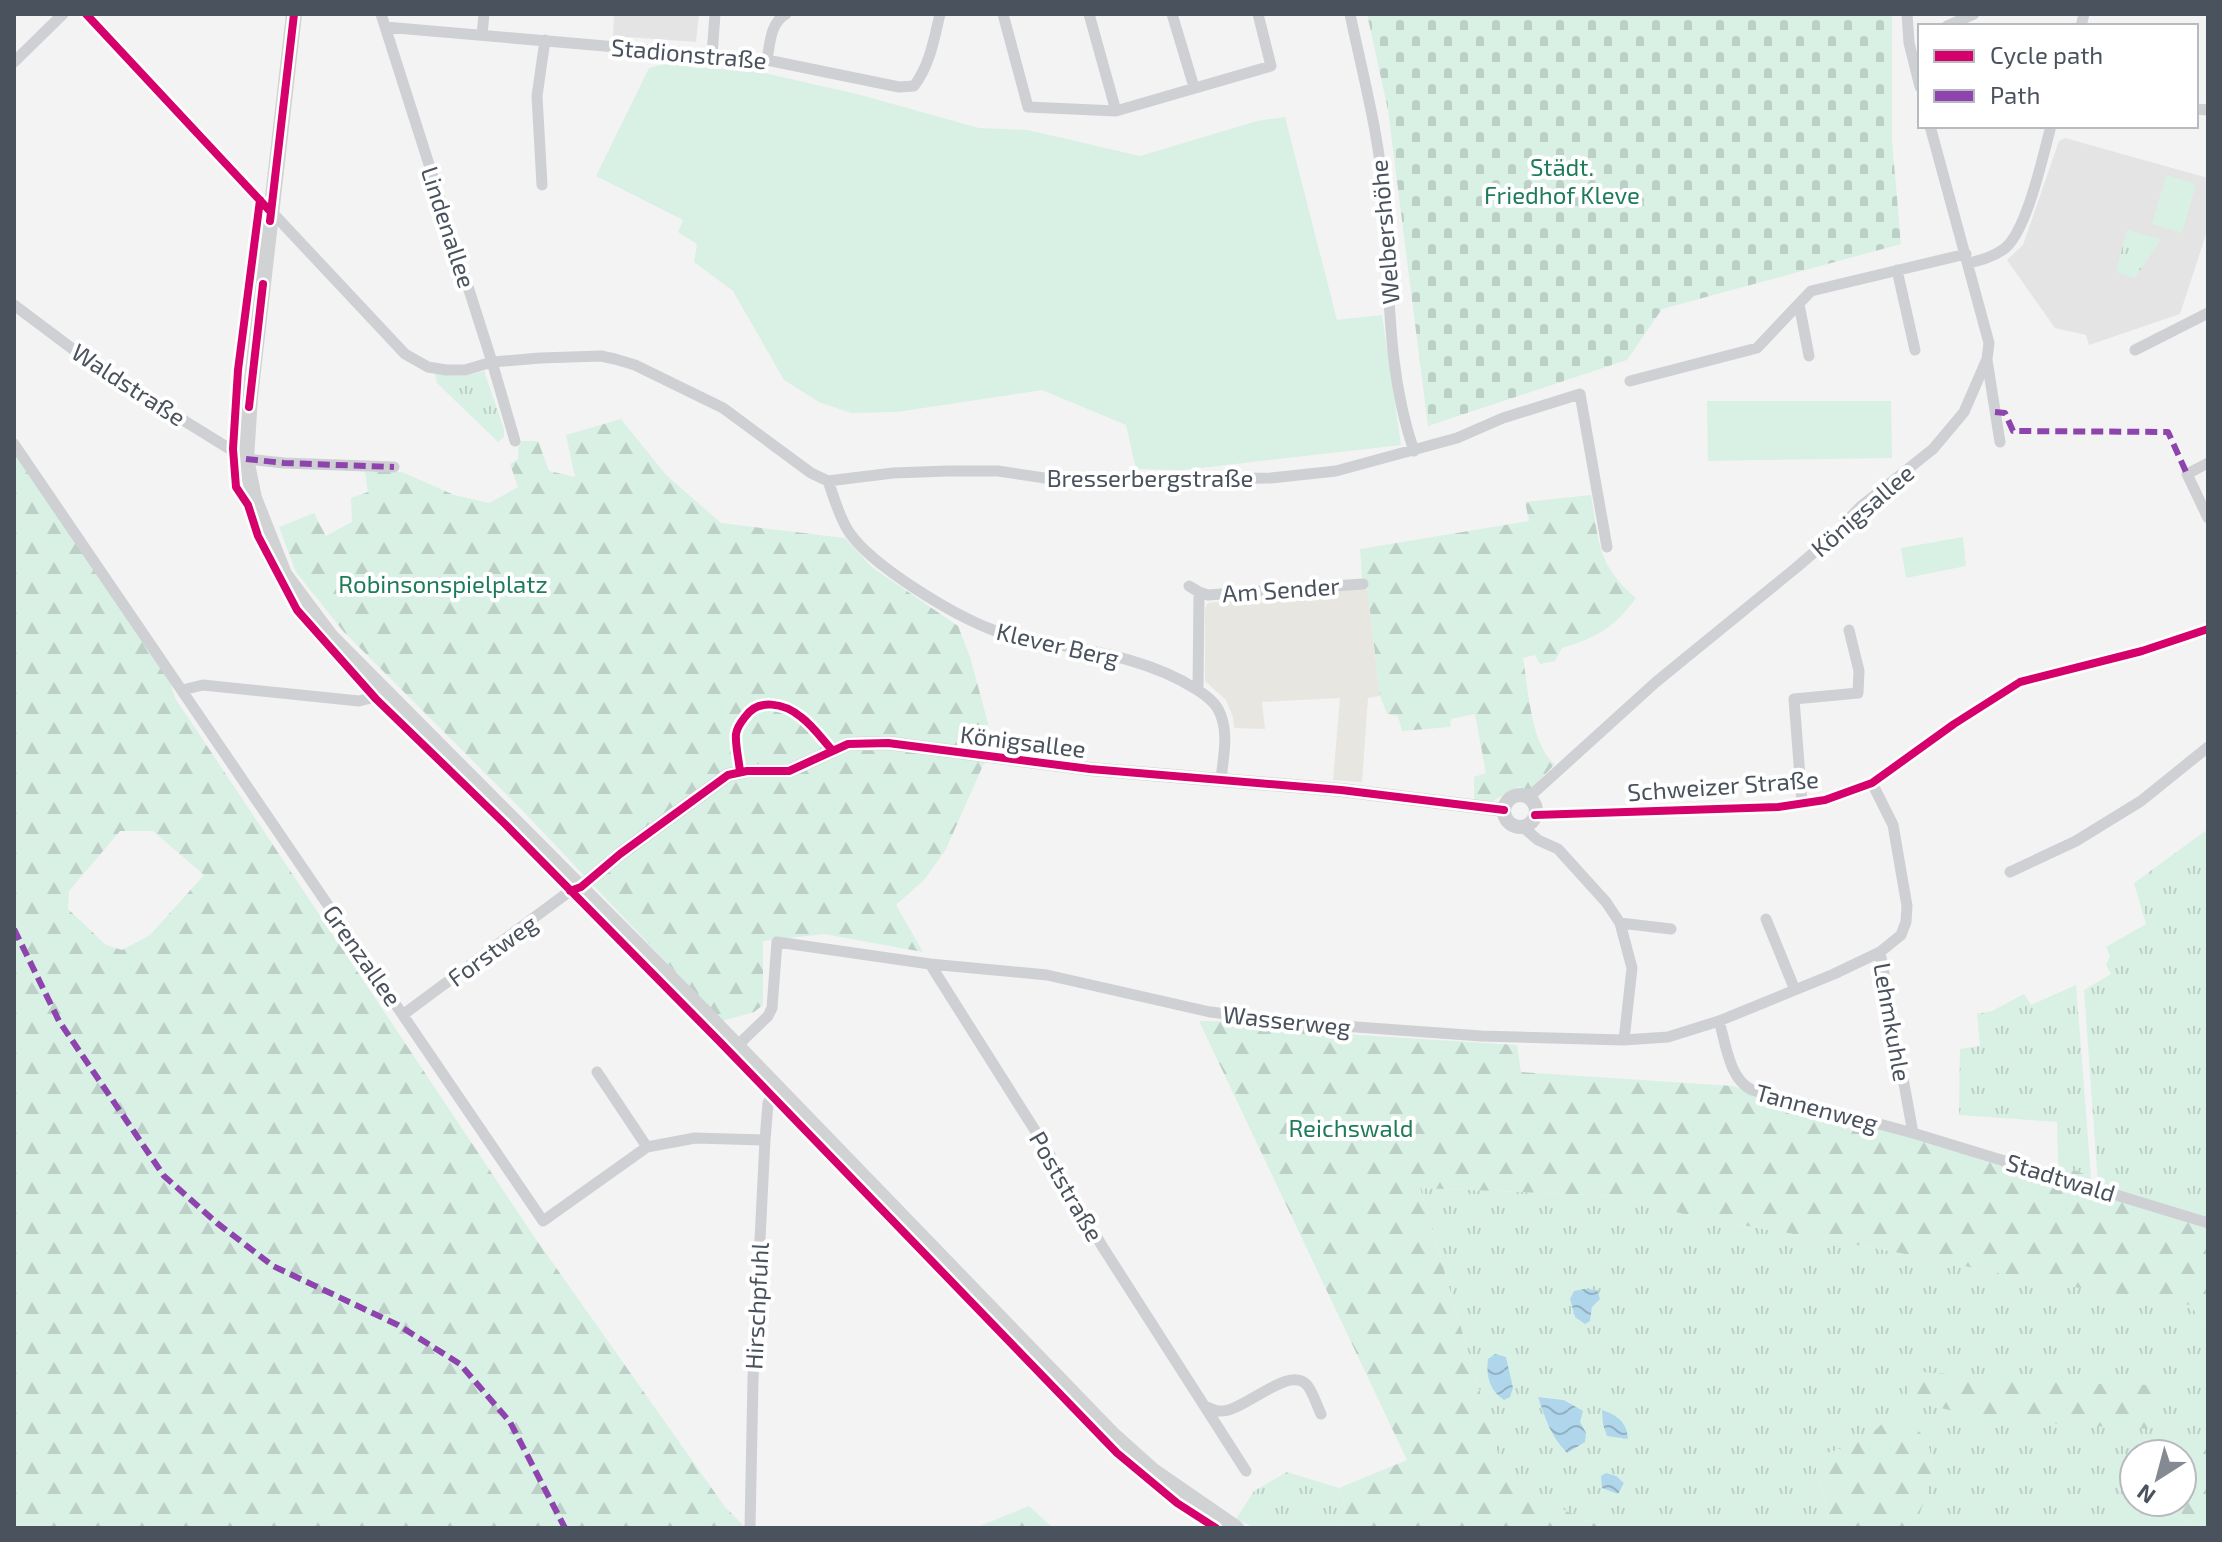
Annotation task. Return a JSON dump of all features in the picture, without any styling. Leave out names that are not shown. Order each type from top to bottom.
[{"type":"main road","points":[[294,14],[250,397],[246,459],[254,498],[284,574],[331,637],[737,1046],[1113,1435],[1152,1470],[1236,1528]]},
{"type":"street","points":[[14,62],[63,14]]},
{"type":"street","points":[[86,14],[405,354],[428,367],[446,370],[465,370],[492,362],[585,356],[601,356],[635,365],[723,408],[811,473],[828,481]]},
{"type":"street","name":"Lindenallee","points":[[381,14],[515,441]]},
{"type":"street","points":[[482,35],[484,14]]},
{"type":"street","points":[[712,55],[715,14]]},
{"type":"street","points":[[767,60],[774,27],[786,14]]},
{"type":"street","name":"Stadionstraße","points":[[385,27],[767,60],[899,87],[914,86],[928,61],[940,14]]},
{"type":"street","points":[[1003,14],[1028,107],[1116,111],[1271,66],[1258,14]]},
{"type":"street","points":[[1089,14],[1116,111]]},
{"type":"street","points":[[1172,14],[1194,87]]},
{"type":"street","name":"Welbershöhe","points":[[1350,14],[1372,115],[1384,198],[1394,366],[1414,451]]},
{"type":"street","points":[[1907,14],[1918,71]]},
{"type":"street","points":[[1952,24],[1974,14]]},
{"type":"street","points":[[542,185],[537,96],[545,40]]},
{"type":"street","name":"Königsallee","points":[[581,887],[620,854],[728,775],[747,771],[789,771],[848,744],[877,742],[1090,769],[1341,790],[1504,810],[1515,796],[1528,798],[1656,682],[1797,567],[1860,507],[1933,449],[1964,412],[1987,359],[1989,343],[1931,128]]},
{"type":"street","points":[[1630,381],[1757,348],[1811,291],[1897,270],[1967,258],[1989,258],[2004,249],[2015,239],[2028,206],[2050,128]]},
{"type":"street","points":[[1897,270],[1915,350]]},
{"type":"street","points":[[1799,304],[1809,356]]},
{"type":"street","name":"Waldstraße","points":[[14,305],[94,365],[246,459]]},
{"type":"street","points":[[2135,350],[2208,313]]},
{"type":"street","points":[[1987,359],[2000,442]]},
{"type":"street","name":"Bresserbergstraße","points":[[828,481],[893,473],[948,471],[998,471],[1058,480],[1271,478],[1336,471],[1457,438],[1503,418],[1580,394],[1607,547]]},
{"type":"street","name":"Grenzallee","points":[[14,444],[543,1221],[647,1147]]},
{"type":"street","points":[[246,459],[394,467]]},
{"type":"street","points":[[2208,463],[2187,474],[2208,518]]},
{"type":"street","name":"Klever Berg","points":[[828,481],[847,530],[864,550],[882,566],[962,617],[995,631],[1147,663],[1198,690],[1217,706],[1222,719],[1225,737],[1221,780]]},
{"type":"street","name":"Am Sender","points":[[1198,690],[1194,589],[1208,595],[1363,584]]},
{"type":"street","name":"Schweizer Straße","points":[[1535,815],[1778,807],[1849,793],[1872,783],[1954,724],[2020,682],[2142,651],[2208,629]]},
{"type":"street","points":[[1802,803],[1794,699],[1858,693],[1859,671],[1849,630]]},
{"type":"street","points":[[182,690],[203,685],[359,701],[386,694]]},
{"type":"street","points":[[2010,872],[2076,841],[2141,801],[2208,747]]},
{"type":"street","name":"Lehmkuhle","points":[[1872,783],[1893,825],[1907,906],[1901,935],[1880,952],[1913,1133]]},
{"type":"street","points":[[1523,827],[1535,815],[1533,803],[1528,798]]},
{"type":"street","points":[[1504,810],[1511,824],[1523,827],[1538,840],[1558,849],[1606,902],[1620,923],[1632,968],[1624,1040]]},
{"type":"street","name":"Forstweg","points":[[404,1014],[570,891],[581,887]]},
{"type":"street","points":[[1766,919],[1795,990]]},
{"type":"street","points":[[1620,923],[1671,929]]},
{"type":"street","name":"Wasserweg","points":[[737,1046],[768,1016],[772,1008],[777,942],[930,964],[1047,975],[1210,1012],[1315,1024],[1481,1036],[1624,1040],[1668,1037],[1719,1021],[1880,952]]},
{"type":"street","name":"Poststraße","points":[[930,964],[1043,1143],[1110,1258],[1246,1471]]},
{"type":"street","name":"Tannenweg","points":[[1719,1021],[1735,1075],[1742,1085],[1913,1133]]},
{"type":"street","points":[[597,1072],[647,1147],[695,1138],[765,1140]]},
{"type":"street","name":"Hirschpfuhl","points":[[750,1528],[753,1379],[765,1140],[768,1103],[777,1087]]},
{"type":"street","name":"Stadtwald","points":[[1913,1133],[2208,1223]]},
{"type":"street","points":[[1207,1407],[1220,1412],[1243,1405],[1283,1380],[1298,1380],[1307,1385],[1321,1414]]},
{"type":"shaded area","points":[[614,14],[699,14],[696,42],[613,36]]},
{"type":"shaded area","points":[[2065,138],[2208,178],[2208,228],[2180,314],[2089,345],[2086,335],[2055,328],[2007,260],[2023,245],[2059,141]]},
{"type":"shaded area","points":[[1367,585],[1380,696],[1368,698],[1362,782],[1333,780],[1340,698],[1262,702],[1265,729],[1234,728],[1226,700],[1205,681],[1205,608],[1208,603]]},
{"type":"green space","name":"Städt. Friedhof Kleve","points":[[1367,14],[1892,14],[1892,141],[1901,244],[1662,309],[1627,360],[1428,426],[1388,110]]},
{"type":"green space","points":[[664,64],[760,72],[857,94],[979,128],[1028,130],[1140,156],[1257,121],[1285,117],[1337,320],[1382,315],[1401,445],[1182,470],[1136,469],[1126,425],[1042,390],[897,412],[851,413],[819,402],[784,380],[733,291],[694,262],[697,244],[678,232],[683,220],[596,176],[649,68]]},
{"type":"green space","points":[[2166,175],[2196,184],[2182,233],[2152,224]]},
{"type":"green space","points":[[2127,230],[2161,239],[2135,278],[2116,272]]},
{"type":"green space","points":[[484,371],[504,429],[504,437],[498,442],[437,383],[435,374],[463,376]]},
{"type":"green space","points":[[1707,401],[1891,401],[1892,458],[1708,461]]},
{"type":"green space","name":"Robinsonspielplatz","points":[[621,419],[666,475],[721,523],[845,538],[873,568],[958,626],[988,723],[984,763],[946,849],[925,879],[896,905],[923,952],[824,934],[763,941],[763,1005],[754,1012],[722,1021],[520,808],[343,631],[296,572],[279,527],[314,513],[326,536],[352,522],[351,498],[368,492],[365,472],[402,472],[454,495],[489,503],[518,487],[510,464],[518,459],[519,441],[538,441],[549,471],[575,477],[566,435]]},
{"type":"green space","points":[[14,453],[165,665],[175,698],[533,1235],[725,1507],[746,1528],[14,1528]],"holes":[[[120,831],[153,831],[204,875],[150,935],[122,950],[106,945],[68,909],[69,891]]]},
{"type":"green space","points":[[1591,495],[1602,552],[1614,575],[1636,598],[1604,630],[1562,648],[1555,661],[1540,664],[1535,655],[1523,658],[1536,730],[1547,756],[1555,764],[1530,790],[1518,787],[1491,802],[1474,801],[1474,777],[1486,773],[1475,714],[1451,719],[1450,727],[1402,731],[1398,716],[1387,714],[1380,696],[1360,549],[1529,521],[1525,502]]},
{"type":"green space","points":[[1963,537],[1966,566],[1906,578],[1901,548]]},
{"type":"green space","points":[[2208,829],[2208,1220],[2098,1185],[2084,990],[2111,974],[2106,965],[2110,956],[2106,947],[2146,924],[2134,883]]},
{"type":"green space","points":[[2076,985],[2091,1177],[2058,1163],[2057,1122],[1959,1115],[1960,1049],[1980,1046],[1977,1014],[1992,1011],[2024,994],[2031,1005]]},
{"type":"green space","name":"Reichswald","points":[[1199,1021],[1517,1045],[1521,1072],[1733,1086],[1799,1107],[2058,1173],[2058,1163],[2091,1177],[2091,1190],[2208,1229],[2208,1329],[2190,1305],[2048,1283],[1880,1249],[1695,1217],[1615,1196],[1420,1188],[1499,1457],[1518,1485],[1550,1504],[1605,1528],[1335,1528],[1346,1510],[1339,1488],[1407,1460]]},
{"type":"green space","points":[[1420,1188],[1615,1196],[1695,1217],[1880,1249],[2049,1283],[2191,1305],[2208,1329],[2208,1434],[2198,1443],[2198,1438],[2118,1438],[2118,1518],[2184,1518],[2189,1528],[1914,1528],[1934,1472],[1928,1442],[1909,1421],[1882,1425],[1863,1440],[1825,1454],[1816,1469],[1826,1504],[1828,1528],[1605,1528],[1550,1504],[1518,1485],[1499,1457]],"holes":[[[1570,1299],[1592,1307],[1590,1321],[1575,1317]],[[1539,1397],[1565,1400],[1582,1411],[1567,1453],[1549,1427]]]},
{"type":"green space","points":[[1909,1371],[2064,1383],[2155,1385],[2157,1414],[2151,1429],[2028,1422],[1966,1413],[1908,1399]]},
{"type":"green space","points":[[1890,1416],[1909,1420],[1928,1442],[1934,1472],[1915,1527],[1828,1528],[1826,1504],[1816,1469],[1825,1454],[1861,1440]]},
{"type":"green space","points":[[2208,1434],[2208,1528],[2189,1528],[2184,1518],[2198,1518],[2198,1443]]},
{"type":"green space","points":[[1287,1472],[1339,1488],[1346,1511],[1335,1528],[1255,1528],[1236,1519],[1254,1491]]},
{"type":"green space","points":[[1029,1506],[1053,1528],[975,1528]]},
{"type":"water","points":[[1597,1290],[1600,1299],[1592,1307],[1590,1321],[1585,1324],[1575,1317],[1570,1299],[1574,1291]]},
{"type":"water","points":[[1495,1354],[1506,1357],[1513,1388],[1510,1397],[1504,1400],[1495,1392],[1488,1377],[1488,1359]]},
{"type":"water","points":[[1538,1397],[1564,1400],[1583,1411],[1580,1422],[1586,1433],[1585,1442],[1567,1453],[1553,1434]]},
{"type":"water","points":[[1602,1410],[1620,1420],[1626,1428],[1628,1439],[1607,1436]]},
{"type":"water","points":[[1606,1473],[1624,1483],[1618,1494],[1602,1488],[1601,1476]]},
{"type":"marked path","points":[[1995,412],[2005,413],[2013,431],[2168,432],[2187,474]]},
{"type":"marked path","points":[[246,459],[394,467]]},
{"type":"marked path","points":[[14,929],[59,1021],[164,1176],[217,1223],[273,1266],[398,1325],[460,1364],[510,1422],[565,1528]]},
{"type":"cycle path","points":[[86,14],[269,210]]},
{"type":"cycle path","points":[[270,221],[294,14]]},
{"type":"cycle path","points":[[260,200],[238,370],[233,449],[236,487],[248,505],[258,536],[297,610],[376,699],[507,826],[719,1041],[1117,1453],[1177,1503],[1216,1528]]},
{"type":"cycle path","points":[[249,407],[263,284]]},
{"type":"cycle path","points":[[1535,815],[1778,807],[1825,800],[1872,783],[1954,724],[2020,682],[2142,651],[2208,629]]},
{"type":"cycle path","points":[[740,772],[737,729],[750,711],[764,705],[779,706],[794,712],[810,724],[832,750]]},
{"type":"cycle path","points":[[570,891],[581,887],[620,854],[728,775],[747,771],[789,771],[848,744],[888,743],[1090,769],[1341,790],[1504,810]]}]
